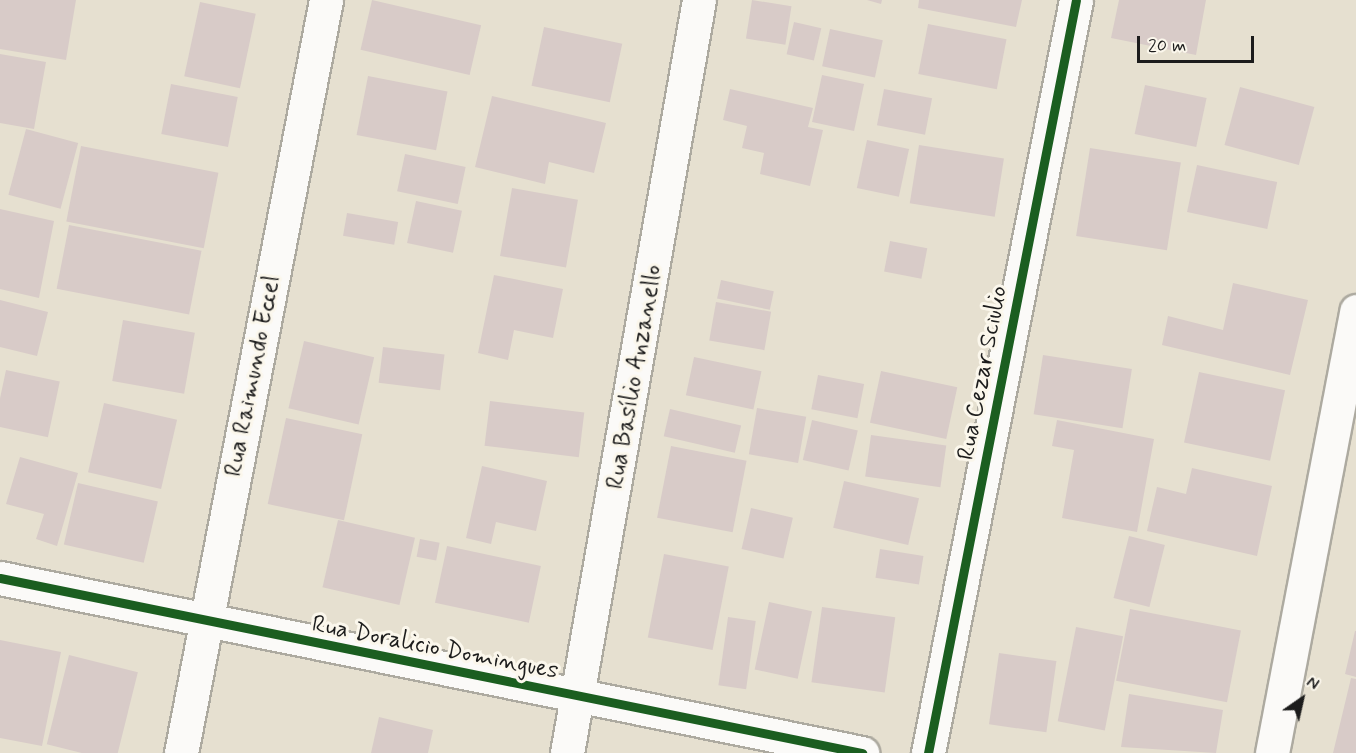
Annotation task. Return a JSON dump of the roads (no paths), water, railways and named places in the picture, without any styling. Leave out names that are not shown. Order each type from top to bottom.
[{"type":"street","name":"Rua Raimundo Eccel","points":[[181,753],[326,0]]},
{"type":"street","name":"Rua Basílio Anzanello","points":[[567,753],[699,0]]},
{"type":"street","name":"Rua Cezar Sciulio","points":[[928,753],[1076,0]]},
{"type":"street","points":[[1272,753],[1356,311]]},
{"type":"street","name":"Rua Doralicio Domingues","points":[[0,578],[577,697],[862,753]]}]
